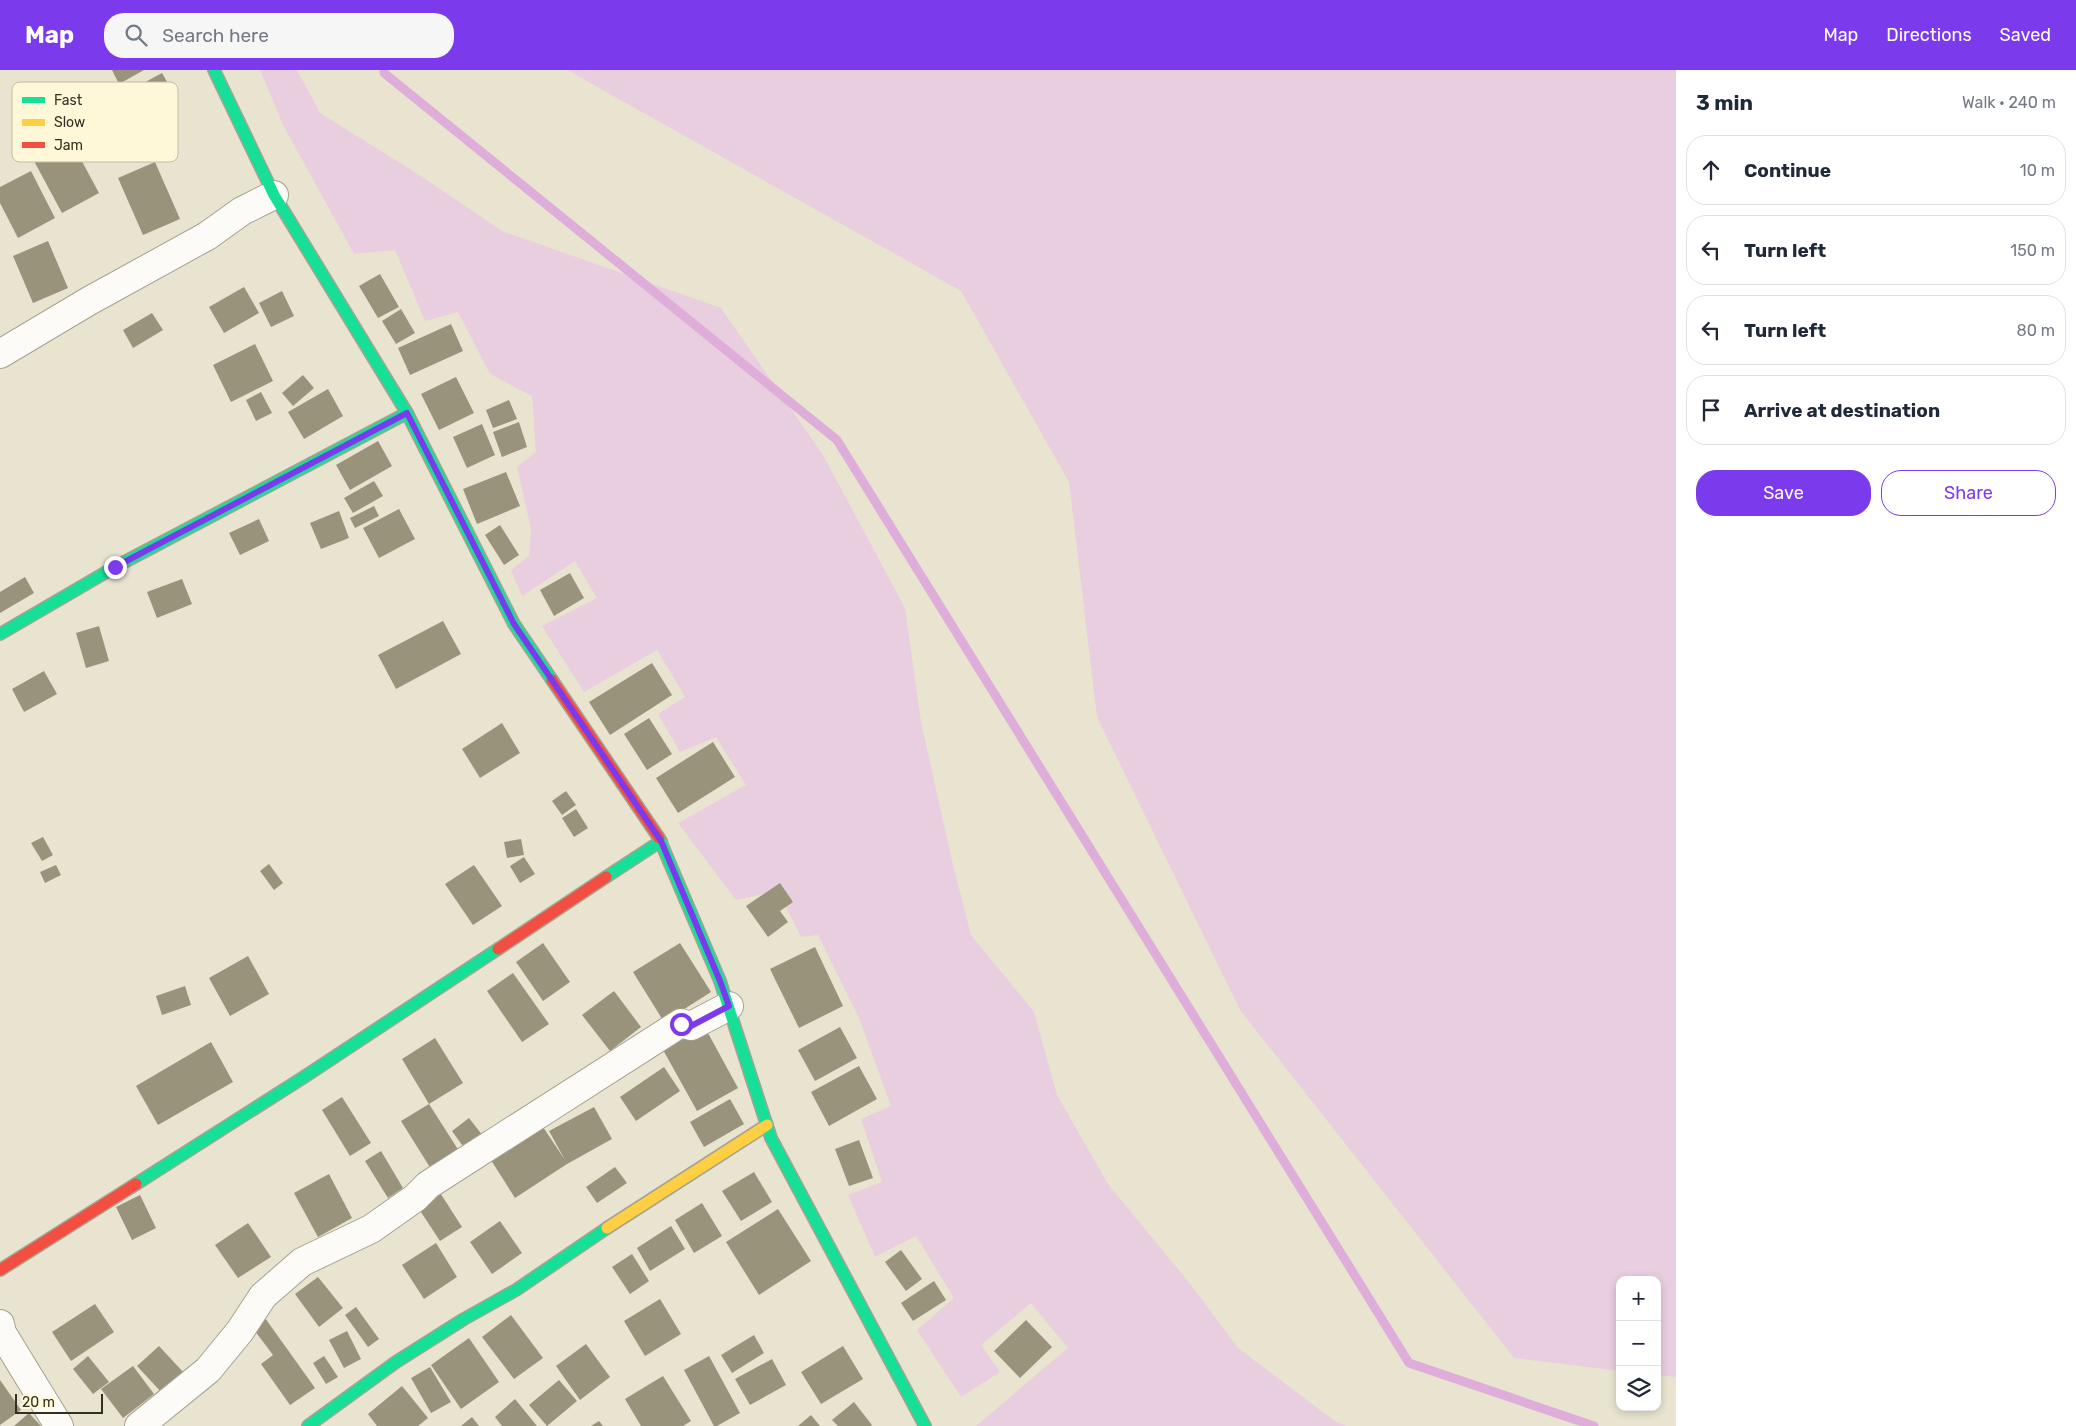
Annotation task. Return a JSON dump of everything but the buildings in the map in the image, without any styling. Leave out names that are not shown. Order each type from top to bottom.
[{"type":"street","points":[[214,70],[274,195],[407,413],[514,624],[661,841],[720,981],[771,1138],[925,1426]]},
{"type":"street","points":[[0,354],[89,300],[206,236],[242,212],[274,195]]},
{"type":"street","points":[[0,634],[115,567],[407,413]]},
{"type":"street","points":[[0,1270],[304,1077],[661,841]]},
{"type":"street","points":[[140,1426],[208,1370],[240,1331],[263,1296],[302,1262],[371,1229],[415,1198],[428,1185],[681,1024],[691,1026],[729,1006]]},
{"type":"street","points":[[308,1426],[396,1362],[464,1319],[516,1290],[597,1234],[767,1125]]},
{"type":"street","points":[[0,1324],[2,1333],[59,1426]]},
{"type":"shaded area","points":[[260,70],[297,70],[320,113],[421,176],[502,231],[721,308],[823,455],[905,608],[921,722],[953,865],[971,935],[1034,1012],[1057,1095],[1108,1184],[1191,1285],[1238,1348],[1336,1422],[1346,1426],[976,1426],[1068,1348],[1031,1303],[981,1345],[1000,1372],[961,1397],[917,1330],[954,1298],[916,1236],[875,1257],[848,1195],[882,1182],[861,1119],[891,1106],[859,1018],[818,935],[801,937],[778,891],[736,900],[678,823],[746,785],[716,737],[680,752],[658,714],[685,697],[657,650],[584,692],[542,626],[597,598],[575,561],[522,596],[511,570],[529,556],[531,529],[517,467],[536,452],[532,396],[490,374],[458,312],[425,321],[395,250],[354,254],[283,125]]},
{"type":"shaded area","points":[[567,70],[1676,70],[1676,1377],[1661,1375],[1661,1276],[1616,1276],[1616,1371],[1514,1358],[1240,1010],[1097,717],[1069,482],[961,291]]},
{"type":"waterway","points":[[384,70],[384,73],[837,440],[1409,1363],[1594,1426]]},
{"type":"traffic: fast","points":[[214,70],[274,195],[407,413],[514,624],[552,680]]},
{"type":"traffic: fast","points":[[0,634],[115,567],[407,413]]},
{"type":"traffic: fast","points":[[659,838],[720,981],[771,1138],[925,1426]]},
{"type":"traffic: fast","points":[[606,877],[661,841]]},
{"type":"traffic: fast","points":[[136,1184],[304,1077],[498,949]]},
{"type":"traffic: fast","points":[[308,1426],[396,1362],[464,1319],[516,1290],[607,1228]]},
{"type":"traffic: slow","points":[[607,1228],[767,1125]]},
{"type":"traffic: jam","points":[[552,680],[659,838]]},
{"type":"traffic: jam","points":[[498,949],[606,877]]},
{"type":"traffic: jam","points":[[0,1270],[136,1184]]},
{"type":"route","points":[[115,567],[407,413],[514,624],[661,841],[729,1006],[691,1026],[681,1024]]}]
